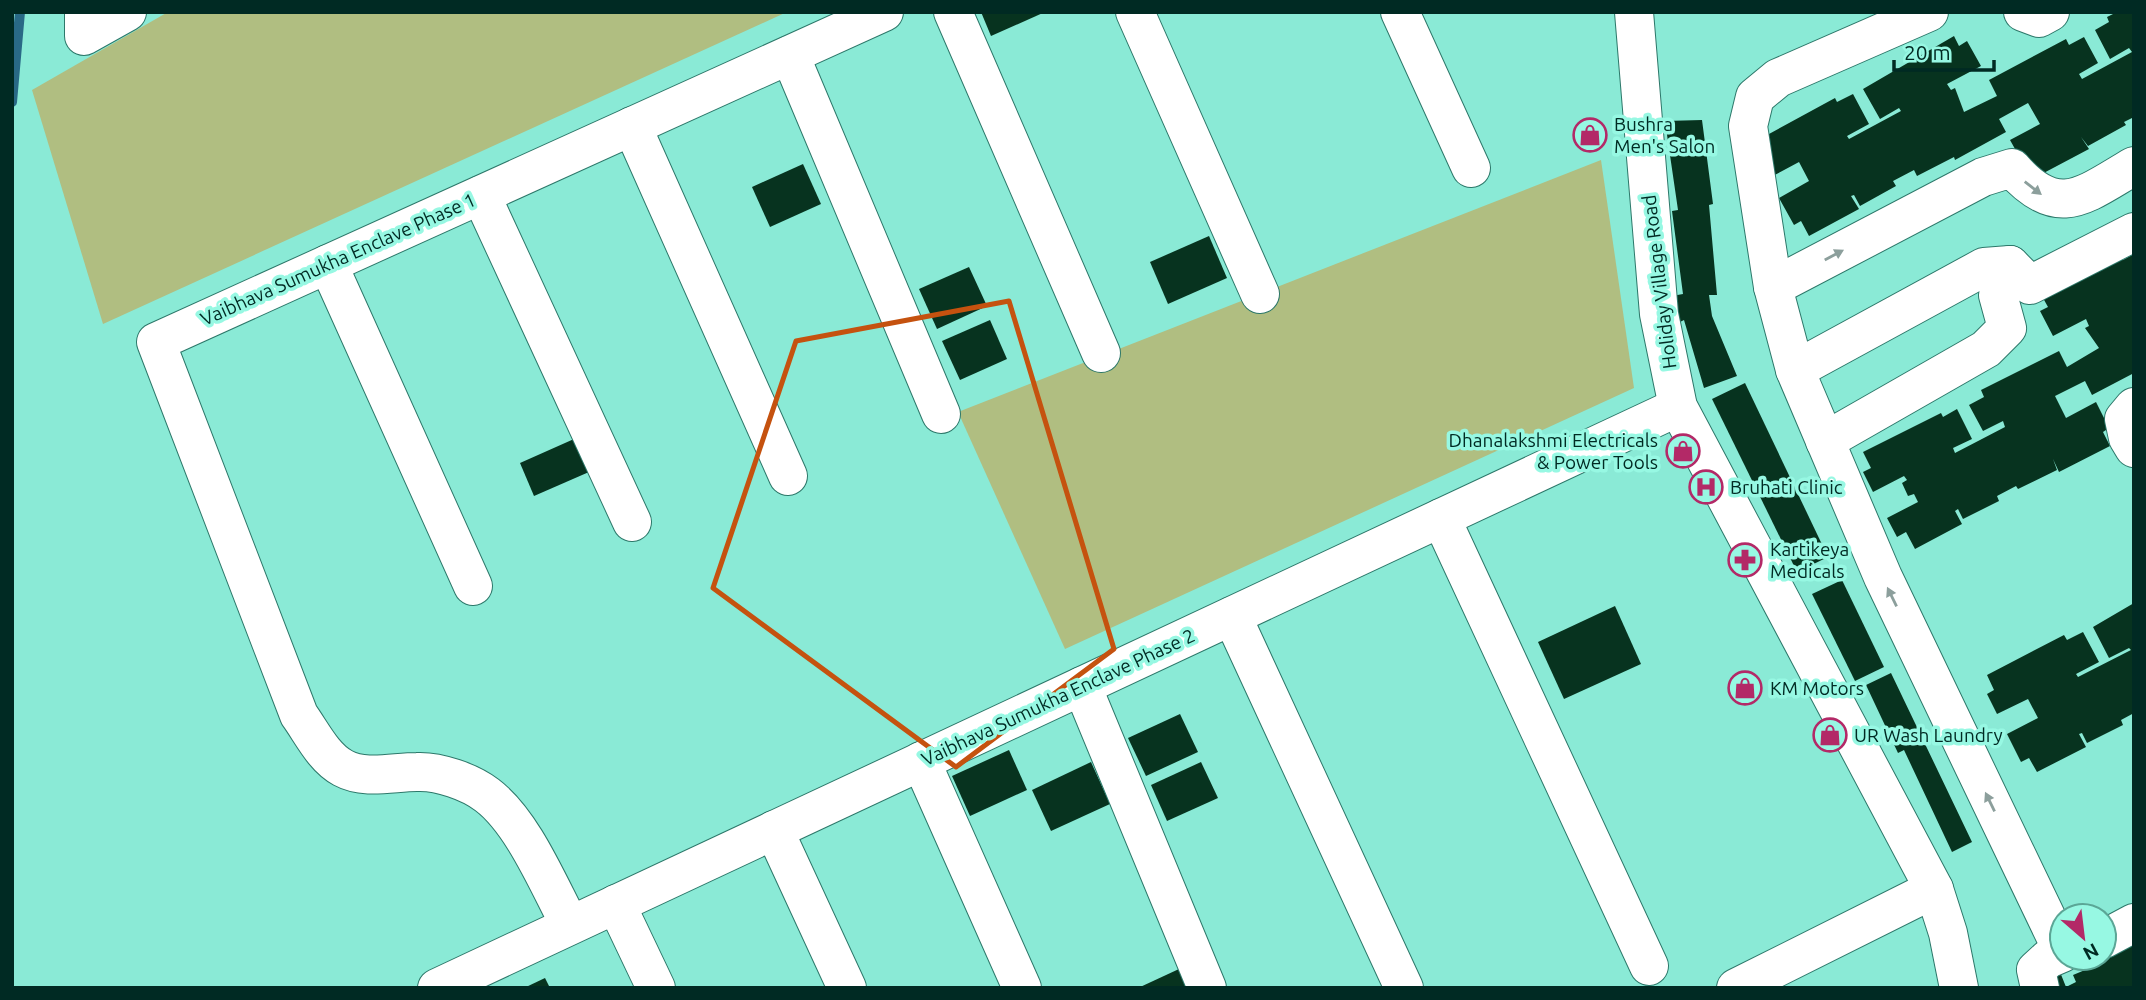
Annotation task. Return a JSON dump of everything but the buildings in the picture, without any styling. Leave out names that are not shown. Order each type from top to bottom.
[{"type":"street","points":[[84,12],[83,36],[127,12]]},
{"type":"street","name":"Vaibhava Sumukha Enclave Phase 1","points":[[570,925],[508,814],[486,794],[459,780],[420,771],[378,775],[345,769],[327,756],[299,715],[156,342],[884,12]]},
{"type":"street","points":[[953,12],[1101,353]]},
{"type":"street","points":[[1135,12],[1261,294]]},
{"type":"street","points":[[1400,12],[1471,168]]},
{"type":"street","name":"Holiday Village Road","points":[[1634,12],[1659,314],[1678,407],[1934,888],[1948,933],[1959,988]]},
{"type":"street","points":[[1930,12],[1778,78],[1755,97],[1748,126],[1773,287],[1795,370],[1883,577],[2048,923]]},
{"type":"street","points":[[2023,12],[2039,18],[2050,12]]},
{"type":"street","points":[[790,55],[941,414]]},
{"type":"street","points":[[632,126],[788,476]]},
{"type":"street","points":[[1773,287],[1983,177],[2012,168],[2027,185],[2046,198],[2080,197],[2134,166]]},
{"type":"street","points":[[481,195],[632,522]]},
{"type":"street","points":[[2010,265],[2029,285],[2134,232]]},
{"type":"street","points":[[328,264],[473,586]]},
{"type":"street","points":[[1795,370],[1984,267],[2010,265]]},
{"type":"street","points":[[1825,441],[1986,349],[2007,328],[1998,295],[2010,265]]},
{"type":"street","name":"Vaibhava Sumukha Enclave Phase 2","points":[[438,988],[1678,407]]},
{"type":"street","points":[[2134,407],[2124,419],[2128,438],[2134,448]]},
{"type":"street","points":[[1441,518],[1649,966]]},
{"type":"street","points":[[1231,616],[1405,988]]},
{"type":"street","points":[[1082,686],[1208,988]]},
{"type":"street","points":[[921,761],[1021,988]]},
{"type":"street","points":[[774,830],[847,988]]},
{"type":"street","points":[[1736,988],[1934,888]]},
{"type":"street","points":[[616,904],[656,988]]},
{"type":"street","points":[[2118,932],[2134,923]]},
{"type":"street","points":[[2040,988],[2036,970],[2048,959]]},
{"type":"highlighted area","points":[[1009,301],[1114,649],[956,767],[713,588],[796,341]]},
{"type":"green space","points":[[168,12],[787,12],[103,324],[32,90]]},
{"type":"green space","points":[[1601,160],[1634,388],[1065,649],[958,412]]},
{"type":"waterway","points":[[12,102],[20,12]]},
{"type":"place","name":"Bushra Men's Salon","points":[[1590,135]]},
{"type":"place","name":"Dhanalakshmi Electricals & Power Tools","points":[[1683,451]]},
{"type":"place","name":"Bruhati Clinic","points":[[1706,487]]},
{"type":"place","name":"Kartikeya Medicals","points":[[1745,560]]},
{"type":"place","name":"KM Motors","points":[[1745,688]]},
{"type":"place","name":"UR Wash Laundry","points":[[1830,735]]}]
